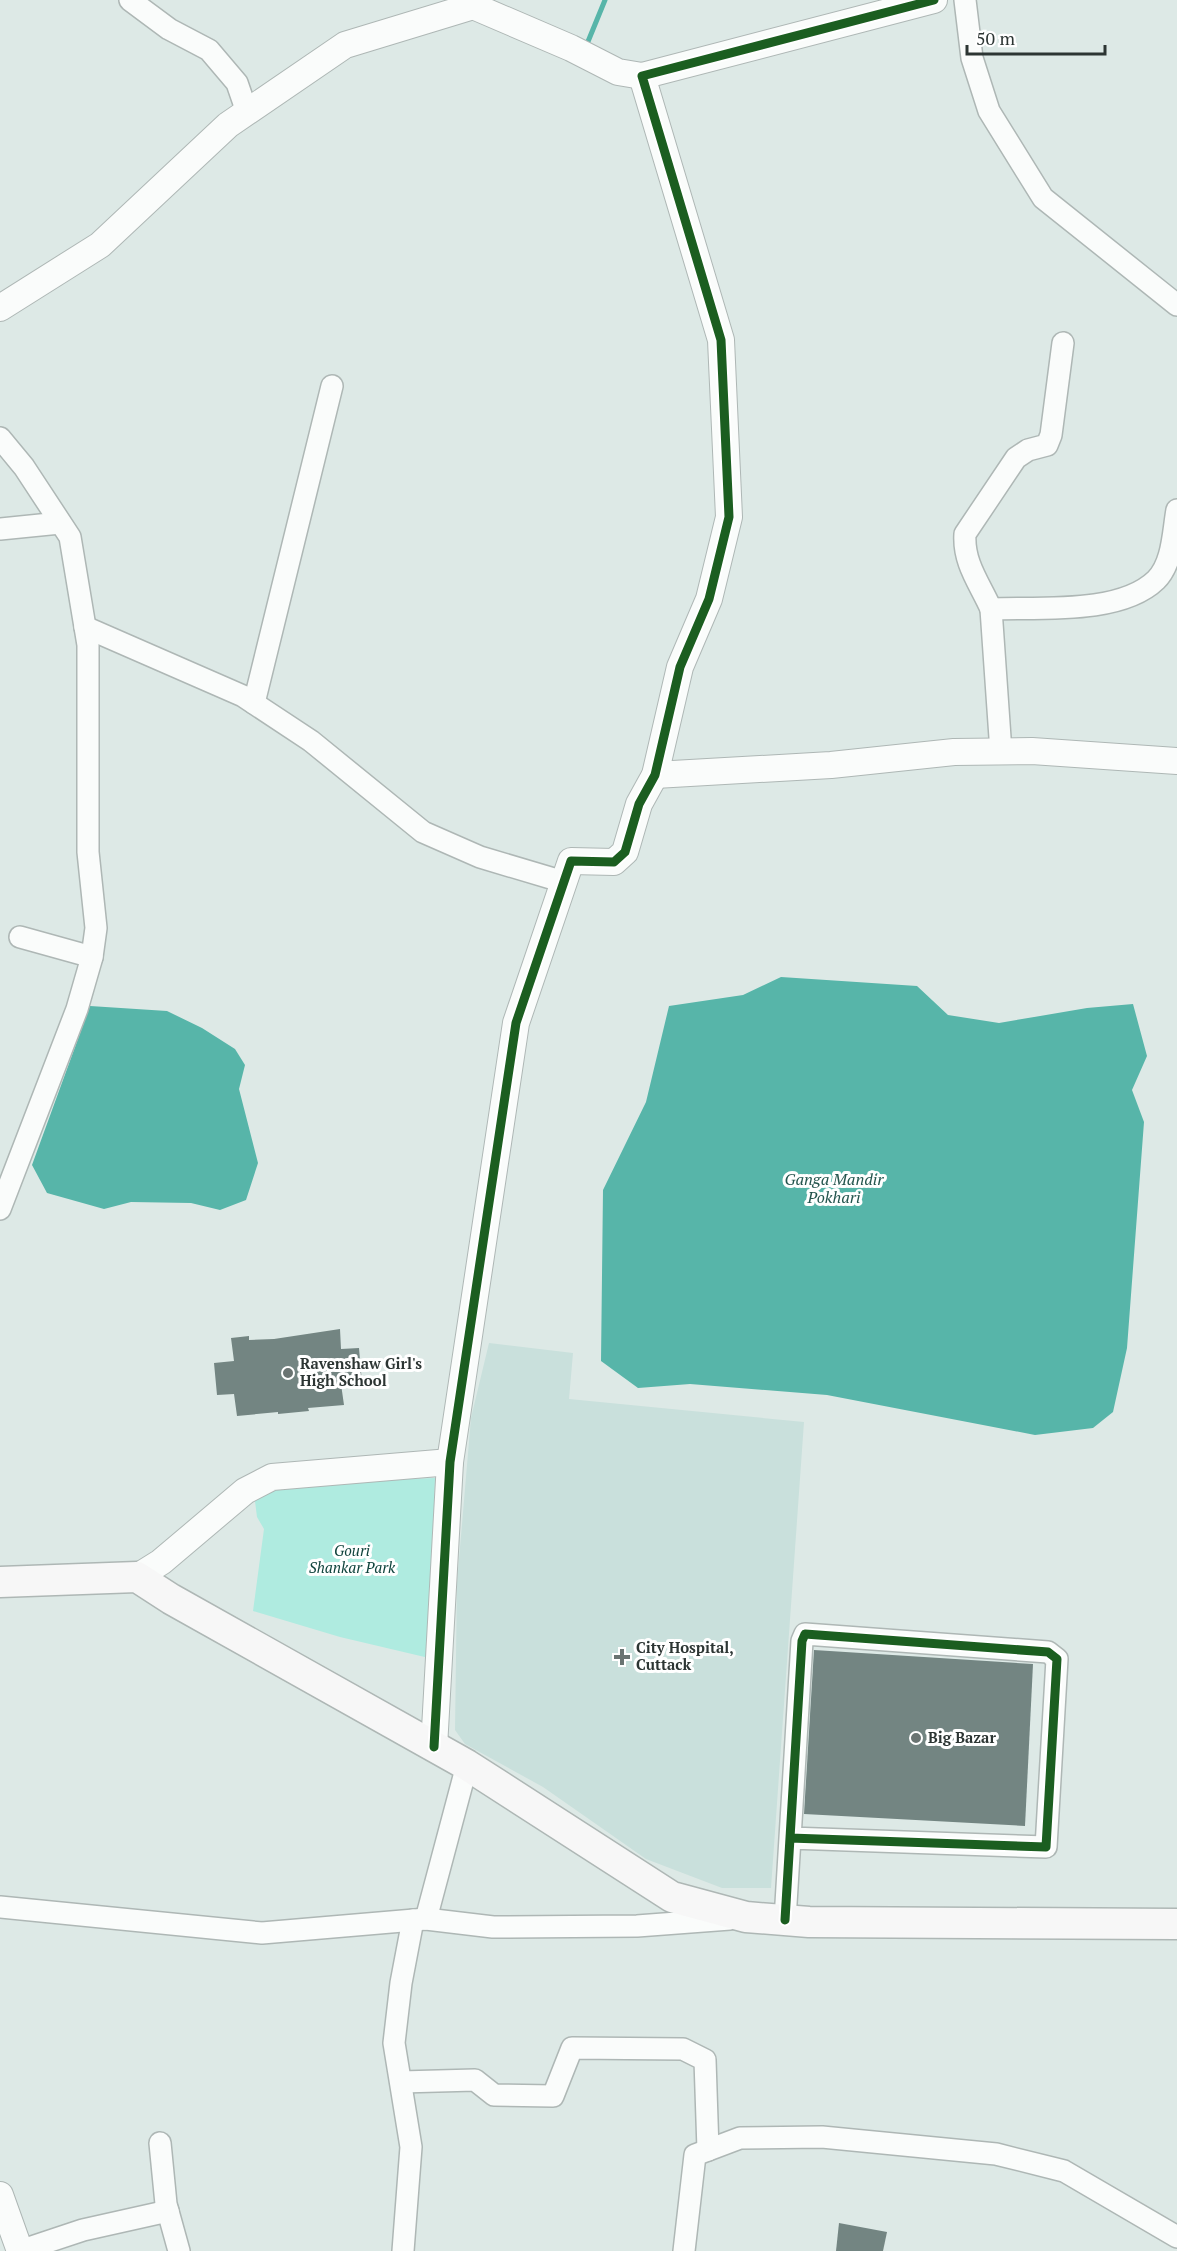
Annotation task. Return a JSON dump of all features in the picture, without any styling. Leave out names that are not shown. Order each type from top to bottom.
[{"type":"main road","points":[[0,1582],[137,1577],[171,1599],[467,1765],[672,1897],[746,1917],[785,1920],[1177,1924]]},
{"type":"street","points":[[130,0],[169,29],[209,50],[237,83],[247,112]]},
{"type":"street","points":[[0,308],[100,245],[228,125],[345,45],[475,3],[618,72],[642,76],[934,0]]},
{"type":"street","points":[[965,0],[972,58],[989,111],[1043,198],[1177,305]]},
{"type":"street","points":[[434,1747],[450,1462],[516,1023],[571,861],[614,862],[625,852],[639,804],[655,775],[680,668],[709,599],[729,517],[721,340],[642,76]]},
{"type":"street","points":[[1001,752],[991,609],[971,573],[964,546],[965,534],[1016,458],[1028,450],[1047,445],[1051,435],[1063,343]]},
{"type":"street","points":[[254,703],[332,386]]},
{"type":"street","points":[[0,438],[24,467],[70,537],[88,645],[88,852],[96,928],[92,957],[77,1010],[0,1209]]},
{"type":"street","points":[[991,609],[1105,604],[1137,592],[1156,579],[1168,559],[1177,510]]},
{"type":"street","points":[[0,529],[60,523]]},
{"type":"street","points":[[85,627],[254,703],[311,741],[423,832],[480,856],[564,882]]},
{"type":"street","points":[[655,775],[831,765],[954,752],[1032,751],[1177,761]]},
{"type":"street","points":[[20,937],[92,957]]},
{"type":"street","points":[[137,1577],[162,1562],[245,1491],[272,1477],[450,1462]]},
{"type":"street","points":[[785,1920],[801,1641],[805,1634],[1048,1652],[1057,1659],[1046,1847],[790,1838]]},
{"type":"street","points":[[403,2251],[411,2147],[394,2043],[401,1983],[467,1765]]},
{"type":"street","points":[[0,1907],[262,1933],[420,1920],[493,1927],[637,1926],[746,1917]]},
{"type":"street","points":[[401,2082],[474,2080],[494,2095],[553,2096],[572,2048],[683,2049],[705,2060],[708,2150]]},
{"type":"street","points":[[684,2251],[695,2154],[740,2138],[822,2137],[996,2154],[1064,2172],[1177,2237]]},
{"type":"street","points":[[160,2143],[168,2211],[179,2251]]},
{"type":"street","points":[[0,2195],[20,2251],[83,2230],[168,2211]]},
{"type":"shaded area","name":"City Hospital, Cuttack","points":[[489,1343],[573,1353],[569,1399],[804,1422],[771,1888],[722,1888],[646,1859],[543,1787],[465,1744],[455,1730],[457,1583],[471,1418]]},
{"type":"green space","name":"Gouri Shankar Park","points":[[435,1478],[429,1658],[340,1637],[253,1611],[264,1529],[257,1517],[255,1501],[263,1491],[292,1483]]},
{"type":"water","name":"Ganga Mandir Pokhari","points":[[781,977],[917,986],[948,1015],[999,1023],[1087,1008],[1133,1004],[1147,1056],[1132,1090],[1144,1122],[1127,1348],[1113,1412],[1093,1428],[1035,1435],[827,1395],[690,1384],[638,1388],[601,1361],[603,1190],[646,1102],[669,1006],[743,995]]},
{"type":"water","points":[[90,1006],[167,1011],[202,1028],[235,1049],[245,1065],[239,1089],[258,1163],[246,1200],[220,1210],[191,1203],[131,1202],[104,1209],[47,1193],[32,1165]]},
{"type":"building","name":"Ravenshaw Girl's High School","points":[[340,1329],[341,1349],[359,1348],[362,1383],[341,1384],[344,1405],[308,1408],[309,1411],[237,1416],[234,1394],[217,1395],[214,1363],[234,1361],[231,1338],[249,1336],[249,1340],[274,1339]]},
{"type":"building","name":"Big Bazar","points":[[814,1650],[1033,1664],[1025,1826],[804,1814]]},
{"type":"building","points":[[839,2223],[887,2232],[883,2251],[836,2251]]},
{"type":"waterway","points":[[587,44],[605,0]]},
{"type":"cycle path","points":[[434,1747],[450,1462],[516,1023],[571,861],[614,862],[625,852],[639,804],[655,775],[680,667],[709,599],[729,517],[721,340],[642,76],[934,0]]},
{"type":"cycle path","points":[[785,1920],[802,1641],[805,1634],[1048,1652],[1057,1659],[1046,1847],[790,1838]]},
{"type":"place","name":"Ravenshaw Girl's High School","points":[[288,1373]]},
{"type":"place","name":"City Hospital, Cuttack","points":[[622,1657]]},
{"type":"place","name":"Big Bazar","points":[[916,1738]]}]
